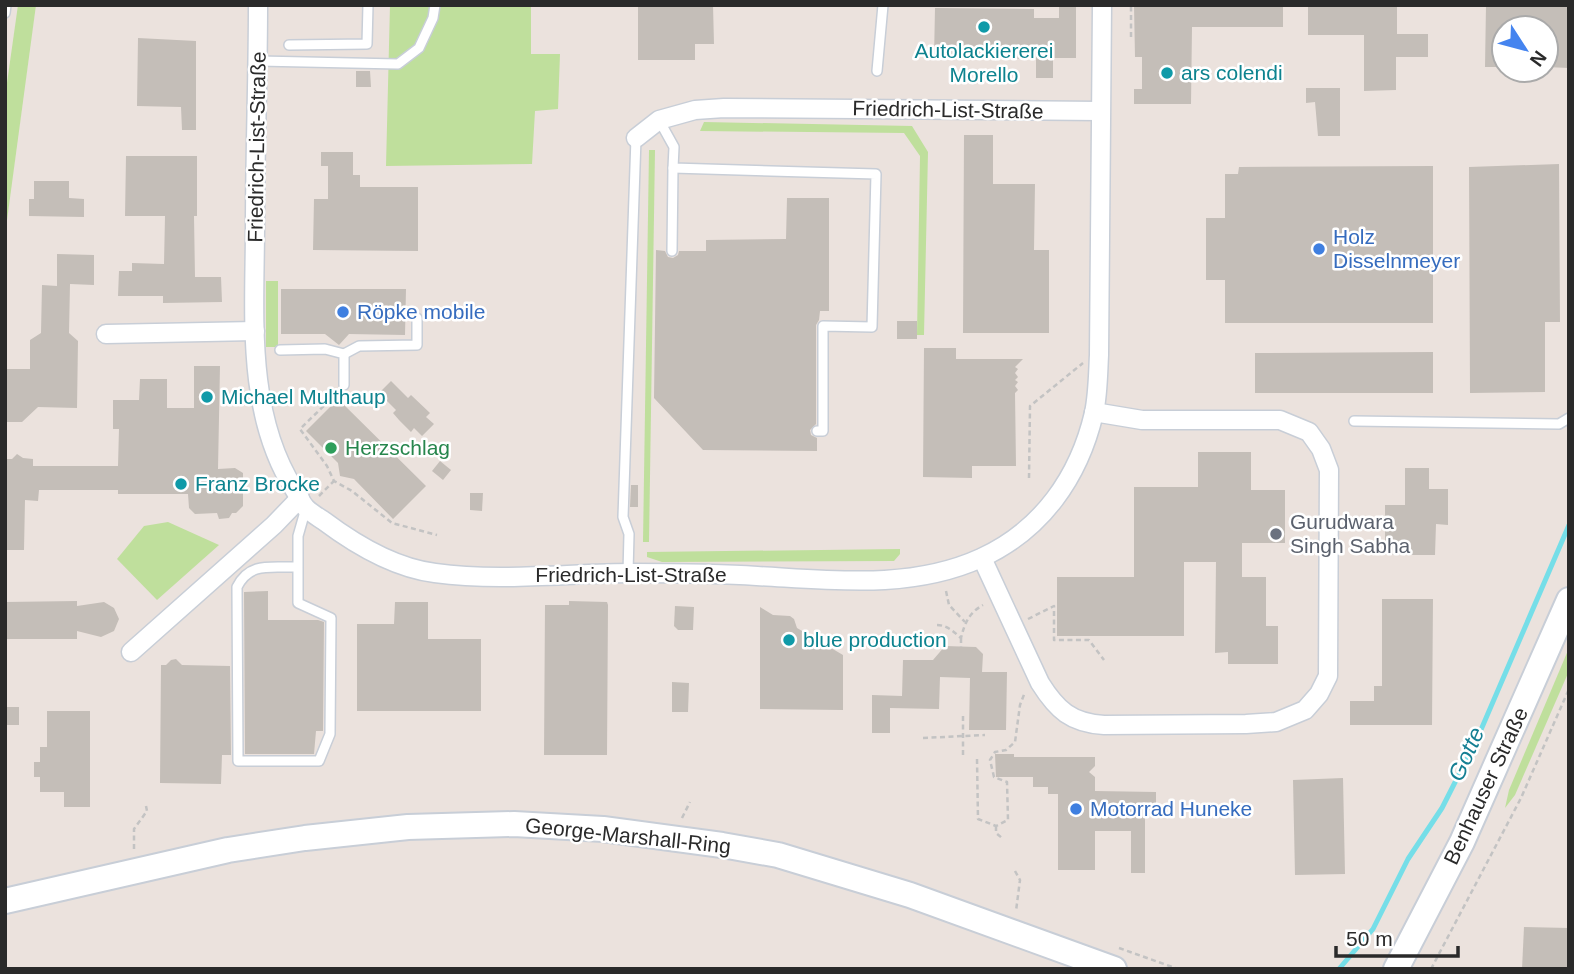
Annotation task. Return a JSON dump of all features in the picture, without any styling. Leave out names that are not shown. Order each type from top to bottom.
[{"type":"main road","name":"Benhauser Straße","points":[[1396,969],[1495,772],[1569,600]]},
{"type":"main road","name":"George-Marshall-Ring","points":[[5,901],[216,853],[292,840],[408,827],[514,824],[603,829],[722,845],[778,856],[1115,958]]},
{"type":"main road","points":[[1377,969],[1415,933]]},
{"type":"street","name":"Friedrich-List-Straße","points":[[258,5],[255,331],[262,402],[271,438],[285,474],[303,503],[376,555],[433,573],[492,576],[706,573],[860,582],[919,575],[954,568],[982,558],[1034,522],[1068,483],[1083,450],[1094,412],[1099,355],[1101,5]]},
{"type":"street","name":"Friedrich-List-Straße","points":[[636,138],[659,120],[695,110],[724,108],[1100,111]]},
{"type":"street","points":[[106,334],[255,331]]},
{"type":"street","points":[[982,558],[1040,683],[1068,717],[1090,724],[1276,722],[1305,710],[1319,694],[1328,676],[1328,470],[1321,449],[1309,432],[1280,419],[1142,420],[1094,412]]},
{"type":"street","points":[[131,652],[274,525],[303,503]]},
{"type":"lane","points":[[5,13],[6,5]]},
{"type":"lane","points":[[289,45],[367,44],[368,5]]},
{"type":"lane","points":[[258,61],[398,64],[419,48],[433,18],[435,5]]},
{"type":"lane","points":[[877,71],[883,5]]},
{"type":"lane","points":[[659,120],[674,147],[672,251]]},
{"type":"lane","points":[[628,573],[629,534],[623,517],[636,138]]},
{"type":"lane","points":[[673,168],[876,174],[872,327],[823,326],[823,431],[817,431]]},
{"type":"lane","points":[[280,350],[326,349],[344,354],[359,346],[416,345],[417,318]]},
{"type":"lane","points":[[344,354],[344,385]]},
{"type":"lane","points":[[1354,421],[1559,424],[1569,418]]},
{"type":"lane","points":[[298,567],[256,568],[243,576],[237,587],[238,761],[319,761],[330,734],[331,618],[298,603],[298,567],[298,536],[303,503]]},
{"type":"path","points":[[1131,5],[1131,37]]},
{"type":"path","points":[[1029,478],[1030,406],[1090,357],[1099,355]]},
{"type":"path","points":[[344,385],[300,429],[327,466],[334,481],[352,491],[391,523],[437,535]]},
{"type":"path","points":[[303,503],[334,481]]},
{"type":"path","points":[[946,591],[949,605],[965,622]]},
{"type":"path","points":[[961,647],[965,622],[972,612],[983,605]]},
{"type":"path","points":[[1026,620],[1054,606],[1054,640],[1089,640],[1104,660]]},
{"type":"path","points":[[937,625],[942,625],[961,638]]},
{"type":"path","points":[[977,758],[978,819],[996,826],[1008,820],[1009,791],[1007,782],[994,777],[990,760],[995,752],[1006,750],[1015,742],[1020,705],[1025,692],[1040,683]]},
{"type":"path","points":[[1431,969],[1521,798],[1569,689]]},
{"type":"path","points":[[963,716],[963,757]]},
{"type":"path","points":[[923,738],[985,735]]},
{"type":"path","points":[[682,818],[690,802]]},
{"type":"path","points":[[131,850],[134,849],[134,829],[147,811],[146,806]]},
{"type":"path","points":[[996,826],[996,833],[1002,838]]},
{"type":"path","points":[[1015,871],[1020,880],[1016,911]]},
{"type":"path","points":[[1115,958],[1178,969]]},
{"type":"green space","points":[[18,5],[36,5],[5,235],[5,97]]},
{"type":"green space","points":[[390,5],[531,5],[531,54],[560,54],[558,109],[535,111],[532,164],[386,166]]},
{"type":"green space","points":[[704,122],[912,126],[928,152],[924,335],[917,335],[920,156],[904,133],[700,131]]},
{"type":"green space","points":[[649,150],[655,150],[649,542],[643,542]]},
{"type":"green space","points":[[266,281],[278,281],[278,347],[266,347]]},
{"type":"green space","points":[[168,522],[219,545],[157,600],[117,559],[144,526]]},
{"type":"green space","points":[[900,549],[900,554],[894,561],[662,562],[647,557],[647,552]]},
{"type":"green space","points":[[1569,648],[1569,671],[1515,795],[1505,808],[1509,790]]},
{"type":"building","points":[[638,5],[713,5],[714,44],[695,44],[695,60],[638,60]]},
{"type":"building","name":"Autolackiererei Morello","points":[[1059,5],[1076,5],[1076,58],[1053,58],[1053,78],[1036,78],[1036,59],[934,58],[935,8],[1034,9],[1034,18],[1059,18]]},
{"type":"building","points":[[1134,5],[1283,5],[1283,27],[1192,27],[1191,104],[1134,104],[1134,89],[1142,89],[1142,57],[1135,57]]},
{"type":"building","points":[[1308,5],[1397,5],[1397,34],[1428,34],[1428,57],[1396,57],[1396,90],[1364,91],[1364,35],[1308,35]]},
{"type":"building","points":[[1486,5],[1569,5],[1569,68],[1560,68],[1560,14],[1490,14],[1490,67],[1485,67]]},
{"type":"building","points":[[138,38],[196,41],[196,130],[182,130],[181,107],[137,106]]},
{"type":"building","points":[[356,71],[370,71],[371,87],[356,87]]},
{"type":"building","points":[[1306,88],[1340,88],[1340,136],[1318,136],[1315,102],[1306,103]]},
{"type":"building","points":[[964,135],[993,135],[993,184],[1035,184],[1034,250],[1049,250],[1049,333],[963,333]]},
{"type":"building","points":[[321,152],[353,152],[353,175],[360,175],[360,187],[418,187],[418,251],[313,250],[314,199],[328,199],[328,166],[321,166]]},
{"type":"building","points":[[126,156],[197,156],[195,277],[221,277],[222,302],[163,303],[163,296],[118,296],[119,271],[132,271],[132,263],[164,264],[165,216],[125,216]]},
{"type":"building","points":[[1559,164],[1560,322],[1545,322],[1545,392],[1470,393],[1469,167]]},
{"type":"building","name":"Holz Disselnmeyer","points":[[1433,166],[1433,323],[1225,323],[1225,280],[1206,280],[1206,218],[1225,218],[1225,174],[1238,174],[1239,167]]},
{"type":"building","points":[[34,181],[69,181],[69,198],[84,199],[84,217],[29,216],[29,199],[34,199]]},
{"type":"building","points":[[787,198],[829,198],[829,311],[820,311],[816,325],[816,424],[810,430],[811,435],[817,438],[817,451],[703,450],[654,398],[656,250],[665,251],[668,257],[673,258],[679,251],[706,251],[706,240],[786,239]]},
{"type":"building","points":[[57,254],[94,255],[94,285],[70,284],[69,333],[78,341],[77,408],[38,407],[22,422],[5,422],[5,369],[30,369],[30,340],[41,333],[42,285],[57,286]]},
{"type":"building","name":"Röpke mobile","points":[[281,289],[406,289],[405,335],[349,334],[339,345],[325,334],[281,334]]},
{"type":"building","points":[[897,321],[917,321],[917,339],[897,339]]},
{"type":"building","points":[[924,348],[956,348],[956,359],[1023,359],[1015,367],[1018,369],[1015,373],[1018,377],[1015,380],[1018,382],[1015,386],[1018,390],[1015,393],[1016,466],[972,466],[972,478],[923,477]]},
{"type":"building","points":[[1433,352],[1433,393],[1255,393],[1255,353]]},
{"type":"building","points":[[194,366],[220,366],[218,469],[235,468],[243,473],[243,506],[236,513],[232,513],[229,518],[219,519],[217,513],[195,514],[189,508],[188,494],[118,494],[118,490],[39,490],[38,501],[25,500],[24,550],[5,550],[5,459],[12,459],[17,454],[33,459],[33,466],[118,466],[119,429],[113,429],[113,400],[139,400],[140,379],[167,379],[167,408],[194,408]]},
{"type":"building","points":[[391,381],[408,398],[411,395],[430,413],[426,417],[434,424],[422,436],[414,428],[411,432],[399,420],[393,413],[396,410],[379,393]]},
{"type":"building","points":[[338,399],[426,486],[393,519],[354,479],[340,476],[338,463],[306,431]]},
{"type":"building","points":[[1198,452],[1251,452],[1251,490],[1285,490],[1285,543],[1242,543],[1242,577],[1266,577],[1266,626],[1278,626],[1278,664],[1228,664],[1228,652],[1215,653],[1216,562],[1184,562],[1184,636],[1057,636],[1057,577],[1134,577],[1134,487],[1198,487]]},
{"type":"building","points":[[440,461],[451,470],[443,480],[432,471]]},
{"type":"building","points":[[1405,468],[1429,468],[1429,489],[1448,489],[1448,525],[1436,524],[1435,555],[1385,555],[1385,505],[1405,505]]},
{"type":"building","points":[[631,485],[638,485],[638,507],[630,507]]},
{"type":"building","points":[[470,493],[483,493],[482,511],[470,510]]},
{"type":"building","points":[[268,591],[268,620],[324,622],[323,731],[316,731],[314,754],[245,754],[244,592]]},
{"type":"building","points":[[1382,599],[1433,599],[1432,725],[1350,725],[1350,701],[1374,701],[1374,686],[1382,686]]},
{"type":"building","points":[[77,601],[77,606],[104,602],[114,608],[119,619],[114,631],[101,637],[77,631],[77,639],[5,639],[5,602]]},
{"type":"building","points":[[569,601],[607,602],[608,605],[607,755],[544,755],[545,605],[569,605]]},
{"type":"building","points":[[395,602],[428,602],[428,639],[481,639],[481,711],[357,711],[357,624],[394,624]]},
{"type":"building","points":[[675,606],[694,607],[693,630],[678,630],[674,626]]},
{"type":"building","points":[[760,607],[773,615],[790,616],[797,628],[843,655],[843,710],[760,709]]},
{"type":"building","points":[[945,646],[976,647],[983,654],[982,672],[1007,672],[1006,730],[969,730],[970,678],[940,677],[939,709],[890,708],[890,733],[872,733],[872,695],[902,696],[903,660],[933,660]]},
{"type":"building","points":[[176,659],[182,665],[230,666],[231,755],[222,755],[221,784],[160,783],[161,665]]},
{"type":"building","points":[[672,682],[689,683],[688,712],[672,712]]},
{"type":"building","points":[[5,707],[19,707],[19,725],[5,725]]},
{"type":"building","points":[[47,711],[90,711],[90,807],[64,807],[64,792],[40,792],[40,777],[34,777],[34,762],[40,762],[40,747],[47,747]]},
{"type":"building","points":[[995,754],[1014,754],[1014,757],[1095,757],[1095,766],[1089,772],[1095,777],[1095,791],[1156,792],[1156,814],[1145,814],[1145,873],[1131,873],[1131,831],[1095,831],[1095,870],[1058,870],[1058,794],[1048,794],[1048,787],[1033,787],[1033,777],[996,777]]},
{"type":"building","points":[[1343,778],[1345,874],[1295,875],[1293,780]]},
{"type":"building","points":[[1524,927],[1569,928],[1569,969],[1522,969]]},
{"type":"waterway","name":"Gotte","points":[[1339,969],[1373,929],[1408,859],[1442,808],[1477,739],[1569,525]]},
{"type":"place","name":"Autolackiererei Morello","points":[[984,27]]},
{"type":"place","name":"ars colendi","points":[[1167,73]]},
{"type":"place","name":"Holz Disselnmeyer","points":[[1319,249]]},
{"type":"place","name":"Röpke mobile","points":[[343,312]]},
{"type":"place","name":"Michael Multhaup","points":[[207,397]]},
{"type":"place","name":"Herzschlag","points":[[331,448]]},
{"type":"place","name":"Franz Brocke","points":[[181,484]]},
{"type":"place","name":"Gurudwara Singh Sabha","points":[[1276,534]]},
{"type":"place","name":"blue production","points":[[789,640]]},
{"type":"place","name":"Motorrad Huneke","points":[[1076,809]]}]
